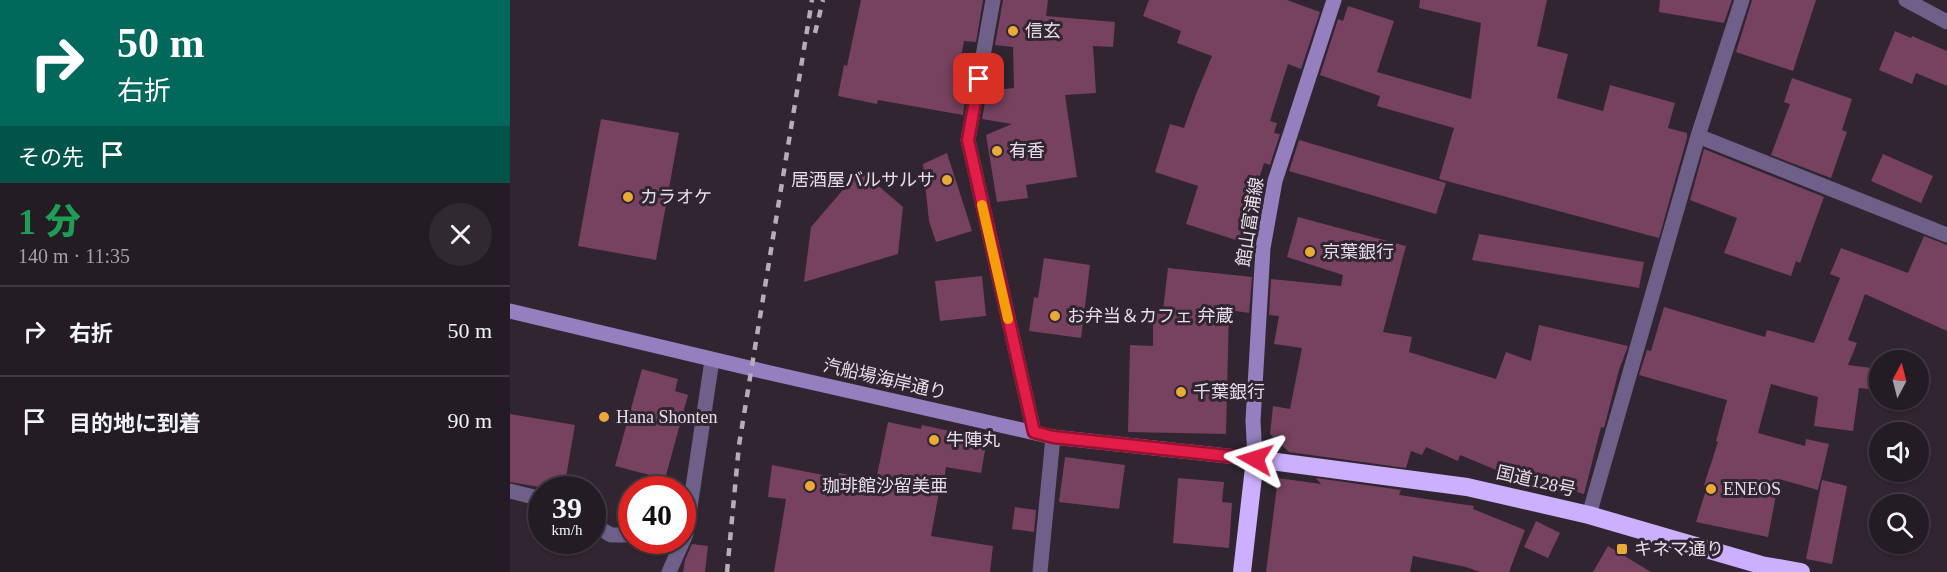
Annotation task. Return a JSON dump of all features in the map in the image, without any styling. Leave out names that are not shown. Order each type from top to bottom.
[{"type":"highway","name":"国道128号","points":[[1255,459],[1467,487],[1589,515],[1736,565],[1761,565],[1801,572]]},
{"type":"highway","points":[[1242,572],[1255,459]]},
{"type":"street","points":[[993,0],[968,140],[1034,432]]},
{"type":"street","name":"館山富浦線","points":[[1255,459],[1253,421],[1263,248],[1275,181],[1334,0]]},
{"type":"street","points":[[1589,515],[1698,136],[1742,0]]},
{"type":"street","points":[[1906,0],[1947,22]]},
{"type":"street","points":[[1698,136],[1947,234]]},
{"type":"street","name":"汽船場海岸通り","points":[[510,311],[712,360],[1053,437],[1255,459]]},
{"type":"street","points":[[693,476],[712,360]]},
{"type":"street","points":[[1040,572],[1053,437]]},
{"type":"street","points":[[510,491],[528,496]]},
{"type":"street","points":[[669,572],[676,554]]},
{"type":"building","points":[[861,0],[983,0],[976,42],[964,41],[954,95],[966,94],[963,115],[878,100],[877,104],[838,96]]},
{"type":"building","points":[[1003,0],[1048,0],[1046,16],[1115,22],[1113,47],[1093,46],[1096,93],[1065,95],[1077,177],[1026,185],[1028,198],[997,202],[986,135],[1012,124],[982,119],[987,91],[1014,88],[1013,47],[995,45]]},
{"type":"building","points":[[1149,0],[1287,0],[1320,12],[1301,69],[1288,64],[1270,121],[1277,123],[1274,133],[1280,134],[1270,165],[1264,163],[1239,241],[1186,224],[1198,186],[1155,172],[1170,124],[1184,128],[1212,56],[1177,43],[1181,31],[1143,16]]},
{"type":"building","points":[[1420,0],[1547,0],[1537,46],[1568,54],[1557,98],[1603,111],[1610,85],[1675,103],[1668,128],[1687,133],[1687,138],[1659,238],[1439,179],[1454,128],[1377,106],[1380,96],[1320,75],[1338,19],[1343,21],[1348,6],[1394,21],[1377,72],[1471,99],[1481,23],[1419,8]]},
{"type":"building","points":[[1660,0],[1732,0],[1724,23],[1659,12]]},
{"type":"building","points":[[1752,0],[1816,0],[1793,71],[1736,52]]},
{"type":"building","points":[[1895,31],[1947,51],[1947,86],[1916,73],[1912,84],[1879,70]]},
{"type":"building","points":[[1792,78],[1852,99],[1842,130],[1847,132],[1831,178],[1771,155],[1790,104],[1784,102]]},
{"type":"building","points":[[601,119],[679,133],[656,260],[578,246]]},
{"type":"building","points":[[1299,140],[1446,183],[1436,214],[1289,171]]},
{"type":"building","points":[[1704,149],[1824,197],[1800,263],[1796,261],[1791,276],[1724,253],[1737,218],[1690,200]]},
{"type":"building","points":[[947,153],[972,231],[936,242],[929,221],[923,164]]},
{"type":"building","points":[[1883,154],[1933,176],[1921,203],[1871,181]]},
{"type":"building","points":[[860,170],[903,207],[898,254],[804,282],[811,227]]},
{"type":"building","points":[[1298,217],[1406,246],[1383,332],[1412,337],[1409,352],[1496,379],[1506,352],[1531,361],[1539,325],[1628,346],[1619,370],[1604,428],[1601,427],[1584,494],[1501,472],[1460,455],[1458,461],[1426,447],[1422,455],[1411,451],[1406,468],[1289,452],[1270,434],[1273,406],[1290,409],[1302,348],[1274,344],[1279,316],[1269,315],[1271,279],[1341,286],[1343,275],[1287,257]]},
{"type":"building","points":[[1479,234],[1644,262],[1639,288],[1472,260]]},
{"type":"building","points":[[1924,236],[1947,245],[1947,331],[1865,294],[1848,340],[1857,343],[1848,365],[1869,368],[1869,389],[1859,388],[1853,431],[1814,426],[1818,397],[1771,384],[1758,433],[1805,446],[1806,439],[1829,444],[1818,490],[1779,479],[1768,537],[1696,522],[1707,487],[1704,485],[1718,442],[1716,441],[1727,400],[1639,375],[1647,350],[1651,351],[1664,307],[1765,337],[1767,330],[1814,343],[1840,278],[1830,274],[1841,248],[1908,273]]},
{"type":"building","points":[[1044,258],[1090,265],[1081,338],[1029,331],[1034,297],[1038,298]]},
{"type":"building","points":[[1168,268],[1252,277],[1249,313],[1229,310],[1226,434],[1128,432],[1130,345],[1153,346],[1153,310],[1163,310]]},
{"type":"building","points":[[982,276],[986,316],[940,321],[935,281]]},
{"type":"building","points":[[642,369],[678,379],[675,391],[688,395],[666,476],[653,476],[615,466]]},
{"type":"building","points":[[510,414],[575,425],[566,476],[528,476],[528,485],[510,482]]},
{"type":"building","points":[[888,422],[921,429],[922,425],[987,439],[981,473],[946,467],[944,481],[941,481],[931,536],[993,546],[990,572],[774,572],[786,499],[768,497],[772,465],[838,478],[839,473],[876,480]]},
{"type":"building","points":[[1065,457],[1125,465],[1119,509],[1059,502]]},
{"type":"building","points":[[1178,478],[1224,482],[1222,502],[1232,503],[1229,548],[1173,543]]},
{"type":"building","points":[[1278,478],[1321,484],[1316,478],[1401,490],[1399,495],[1474,506],[1473,509],[1525,530],[1509,572],[1480,572],[1413,556],[1410,572],[1266,572]]},
{"type":"building","points":[[1822,480],[1847,486],[1832,564],[1806,559]]},
{"type":"building","points":[[1015,507],[1036,510],[1034,532],[1012,529]]},
{"type":"building","points":[[1536,521],[1560,533],[1548,558],[1524,547]]},
{"type":"building","points":[[696,544],[708,546],[705,572],[683,572],[688,554],[696,554]]},
{"type":"building","points":[[1608,546],[1651,572],[1593,572]]},
{"type":"railway","points":[[727,572],[739,445],[812,0]]},
{"type":"railway","points":[[815,33],[823,0]]},
{"type":"slow traffic","points":[[982,205],[1008,319]]},
{"type":"place","name":"信玄","points":[[1013,31]]},
{"type":"place","name":"有香","points":[[997,151]]},
{"type":"place","name":"居酒屋バルサルサ","points":[[947,180]]},
{"type":"place","name":"カラオケ","points":[[628,197]]},
{"type":"place","name":"京葉銀行","points":[[1310,252]]},
{"type":"place","name":"お弁当＆カフェ 弁蔵","points":[[1055,316]]},
{"type":"place","name":"千葉銀行","points":[[1181,392]]},
{"type":"place","name":"Hana Shonten","points":[[604,417]]},
{"type":"place","name":"牛陣丸","points":[[934,440]]},
{"type":"place","name":"珈琲館沙留美亜","points":[[810,486]]},
{"type":"place","name":"ENEOS","points":[[1711,489]]},
{"type":"place","name":"キネマ通り","points":[[1622,549]]},
{"type":"route","points":[[979,79],[968,140],[1034,432],[1053,437],[1255,459]]}]
